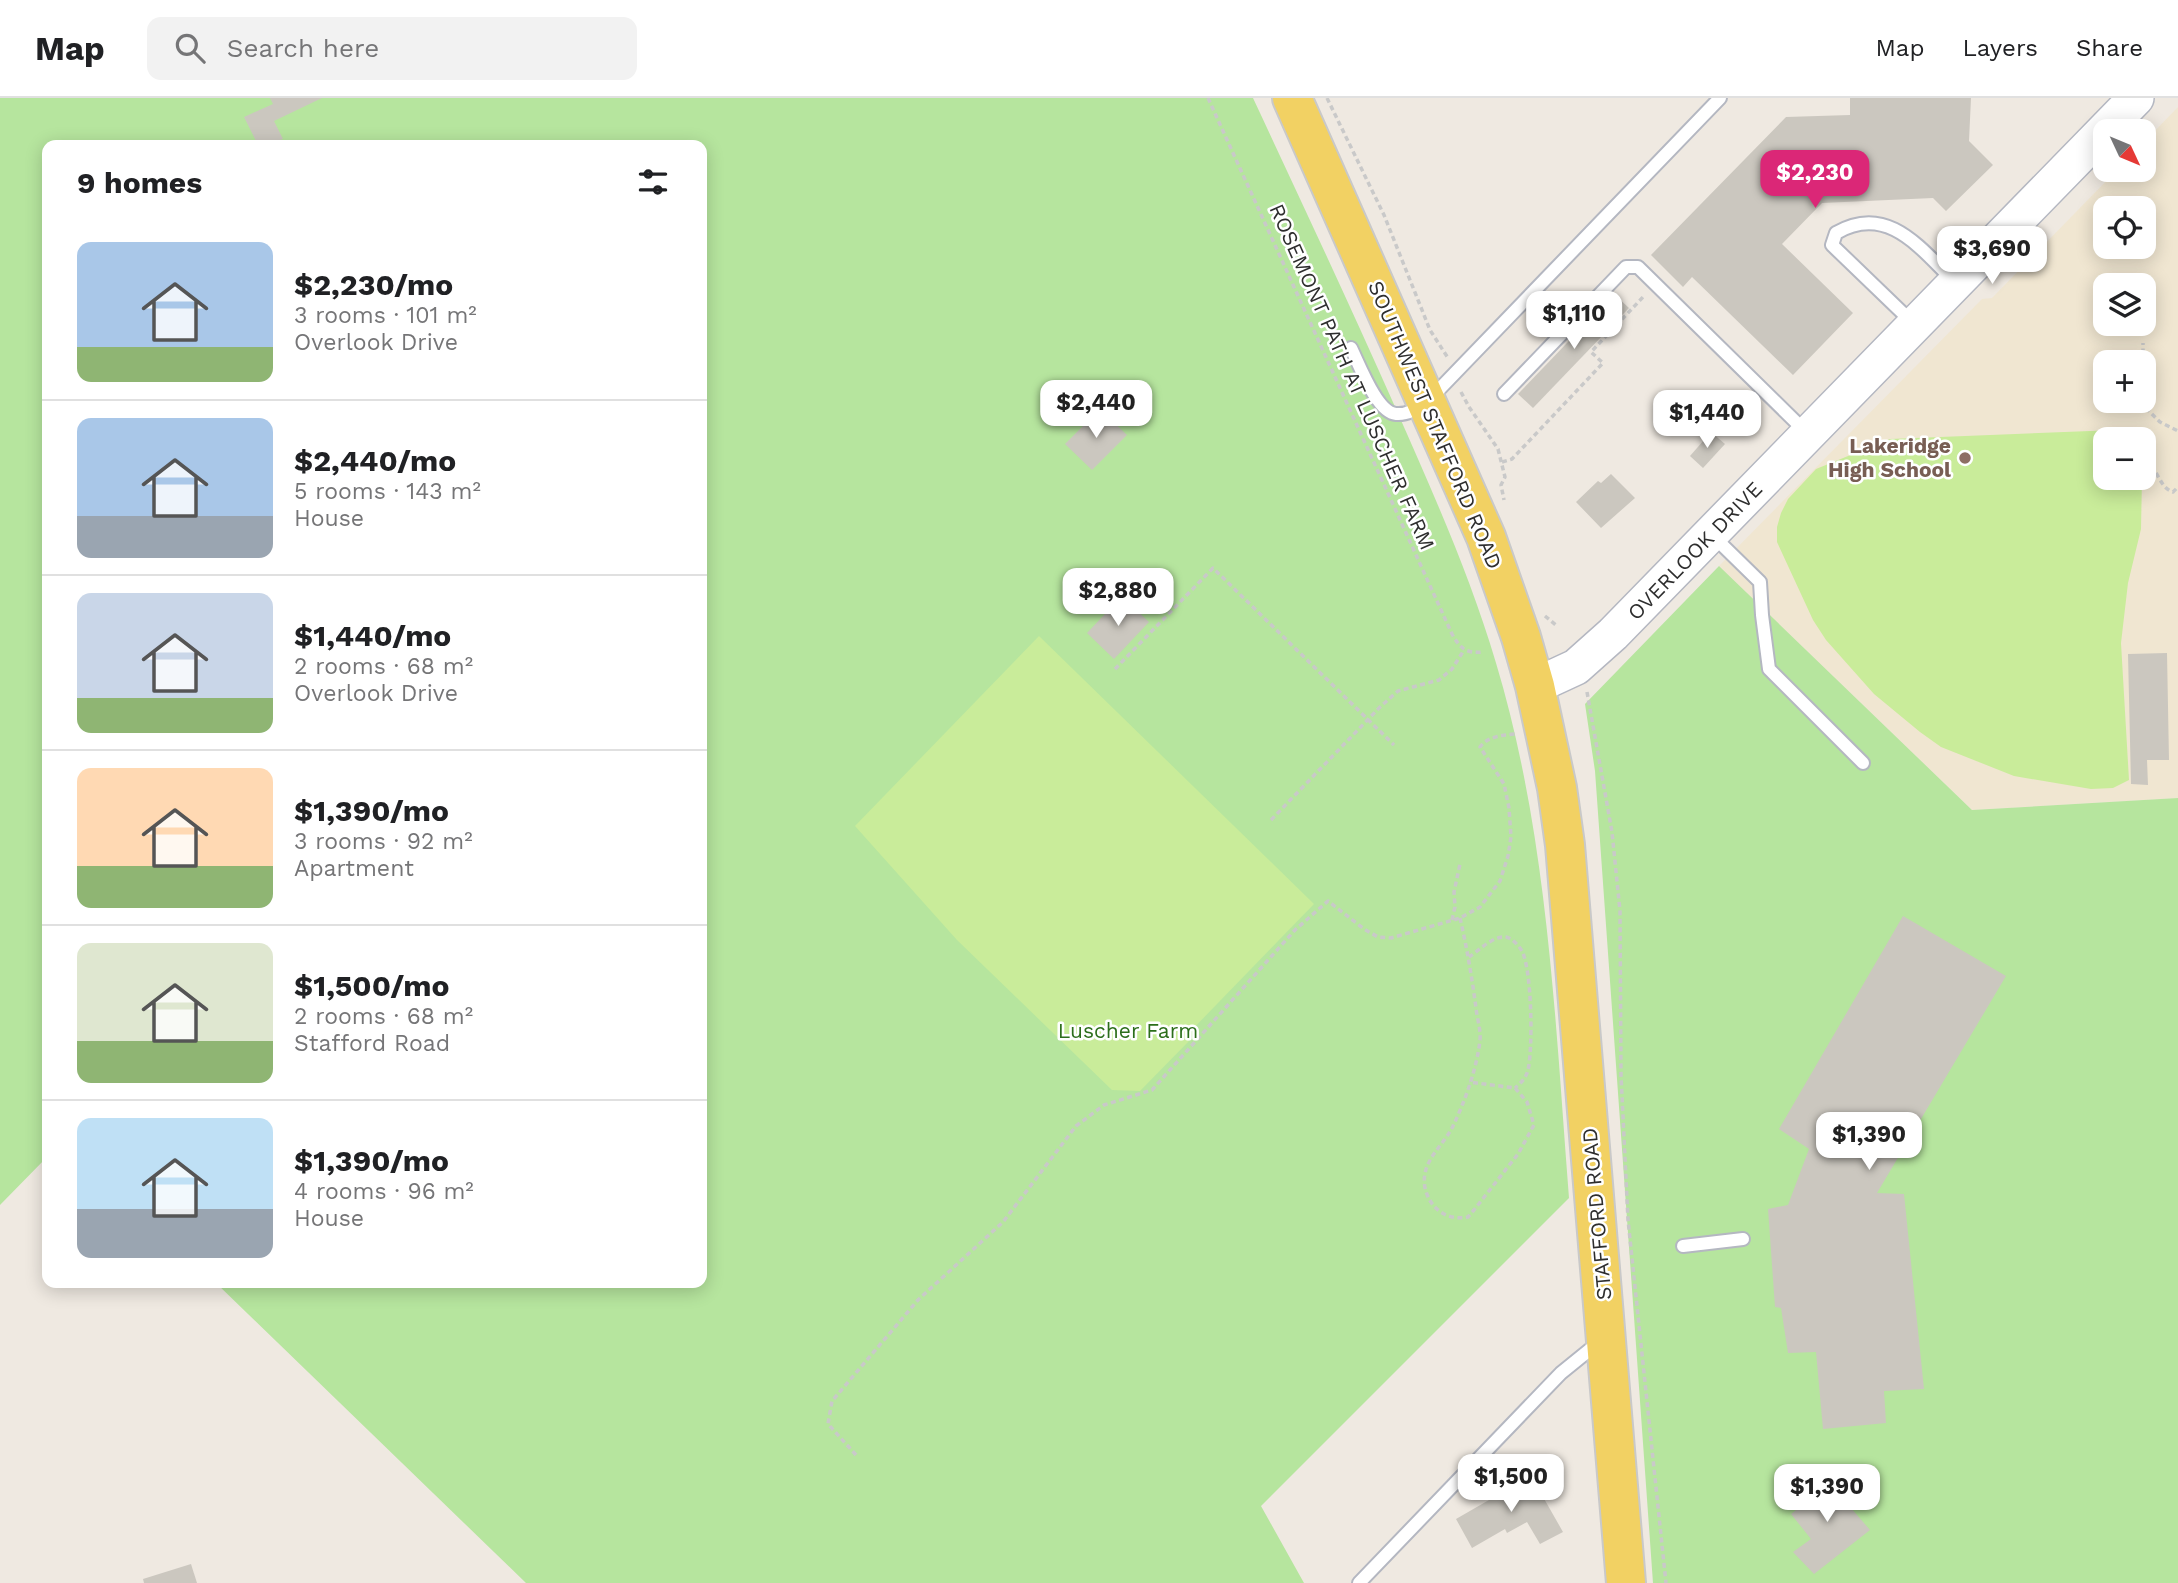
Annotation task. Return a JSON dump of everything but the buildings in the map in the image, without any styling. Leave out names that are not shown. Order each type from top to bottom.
[{"type":"main road","name":"SOUTHWEST STAFFORD ROAD","points":[[1292,98],[1486,537],[1535,686],[1558,788],[1565,845]]},
{"type":"main road","name":"STAFFORD ROAD","points":[[1565,845],[1626,1583]]},
{"type":"street","name":"OVERLOOK DRIVE","points":[[1535,686],[1576,667],[1591,655],[2136,98]]},
{"type":"lane","points":[[1351,348],[1374,395],[1384,408],[1394,415],[1405,414],[1427,402],[1720,98]]},
{"type":"lane","points":[[1915,325],[1832,245],[1836,233],[1853,223],[1891,227],[1904,233],[1956,282]]},
{"type":"lane","points":[[1504,394],[1626,267],[1638,267],[1809,434]]},
{"type":"lane","points":[[1711,534],[1760,582],[1769,669],[1863,763]]},
{"type":"lane","points":[[1683,1246],[1743,1239]]},
{"type":"lane","points":[[1359,1583],[1561,1373],[1607,1337]]},
{"type":"path","name":"ROSEMONT PATH AT LUSCHER FARM","points":[[1208,98],[1452,634],[1464,650]]},
{"type":"path","points":[[1502,462],[1512,458],[1603,363],[1591,352],[1656,284]]},
{"type":"path","points":[[2143,344],[2143,350]]},
{"type":"path","points":[[2151,413],[2160,422],[2178,431]]},
{"type":"path","points":[[2156,473],[2170,492],[2178,487]]},
{"type":"path","points":[[1115,669],[1213,568],[1394,745]]},
{"type":"path","points":[[1271,820],[1398,691],[1439,680],[1452,669],[1464,650],[1482,652]]},
{"type":"path","points":[[1587,692],[1612,832],[1620,911],[1622,1088],[1628,1220],[1666,1583]]},
{"type":"path","points":[[856,1455],[828,1424],[832,1401],[918,1300],[1003,1222],[1076,1126],[1104,1105],[1152,1090],[1296,930],[1328,901],[1364,929],[1378,937],[1391,938],[1474,912],[1495,889],[1506,864],[1510,846],[1510,817],[1506,791],[1500,776],[1480,747],[1483,741],[1516,734]]},
{"type":"path","points":[[1452,920],[1460,864]]},
{"type":"path","points":[[1461,918],[1480,1038],[1469,1082],[1451,1130],[1432,1156],[1425,1175],[1425,1188],[1431,1202],[1442,1214],[1451,1218],[1468,1217],[1530,1136],[1534,1125],[1527,1102],[1515,1088],[1469,1082]]},
{"type":"path","points":[[1469,957],[1505,936],[1522,950],[1531,1021],[1528,1072],[1515,1088]]},
{"type":"shaded area","name":"Lakeridge High School","points":[[2178,107],[2178,798],[1972,810],[1719,566],[1982,299],[1992,298],[2105,182],[2156,182],[2156,130]]},
{"type":"green space","name":"Luscher Farm","points":[[0,98],[1253,98],[1424,472],[1463,566],[1496,663],[1527,794],[1538,861],[1547,928],[1569,1198],[1261,1506],[1304,1583],[526,1583],[221,1288],[707,1288],[707,140],[42,140],[42,1162],[0,1205]]},
{"type":"green space","points":[[2093,431],[2093,490],[2142,490],[2141,529],[2128,583],[2121,643],[2129,780],[2113,788],[2091,789],[2014,776],[1941,747],[1874,694],[1826,640],[1813,620],[1777,542],[1781,513],[1788,499],[1816,469],[1890,439]]},
{"type":"green space","points":[[1719,566],[1972,810],[2178,798],[2178,1583],[1653,1583],[1595,771],[1585,704]]},
{"type":"green space","points":[[1039,636],[1314,904],[1185,1037],[1189,1041],[1140,1091],[1112,1090],[957,940],[855,826]]},
{"type":"place","name":"Lakeridge High School","points":[[1965,458]]}]
